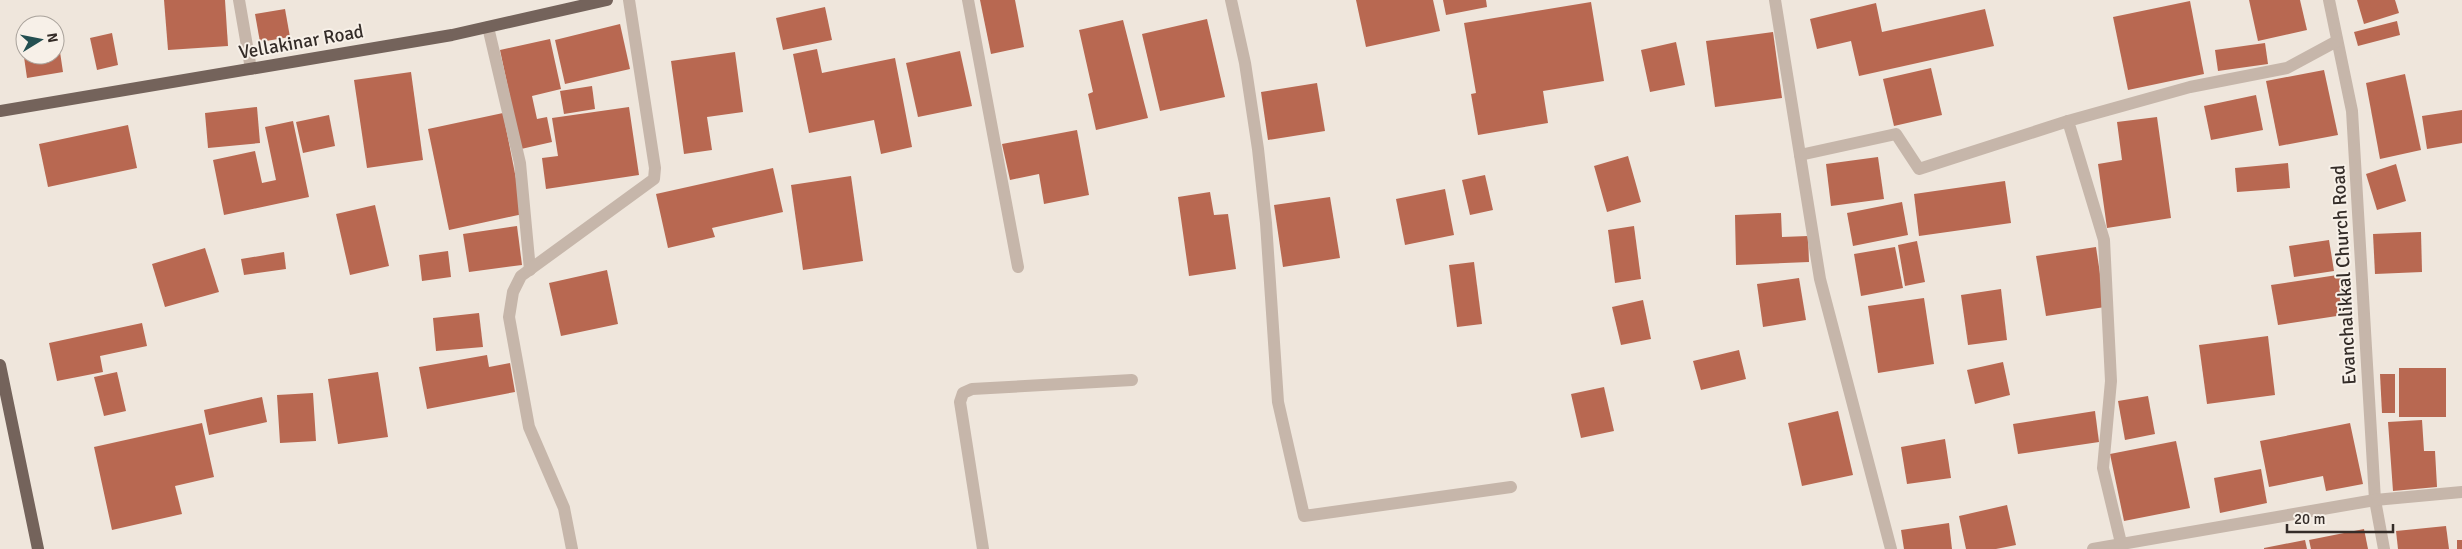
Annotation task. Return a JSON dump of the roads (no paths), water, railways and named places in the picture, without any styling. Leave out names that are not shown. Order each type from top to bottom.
[{"type":"main road","name":"Vellakinar Road","points":[[0,111],[251,69],[488,26],[607,0]]},
{"type":"main road","points":[[0,365],[38,549]]},
{"type":"street","points":[[239,0],[251,69]]},
{"type":"street","points":[[572,549],[564,508],[530,427],[509,317],[513,292],[521,276],[654,179],[655,168],[629,0]]},
{"type":"street","points":[[968,0],[1018,267]]},
{"type":"street","points":[[1231,0],[1245,63],[1258,149],[1266,223],[1278,402],[1304,516],[1511,487]]},
{"type":"street","points":[[1775,0],[1820,279],[1891,549]]},
{"type":"street","name":"Evanchalikkal Church Road","points":[[2328,0],[2352,110],[2375,500],[2384,549]]},
{"type":"street","points":[[488,26],[520,163],[530,270]]},
{"type":"street","points":[[1800,155],[1896,134],[1919,169],[2068,122],[2190,87],[2287,68],[2337,41]]},
{"type":"street","points":[[2068,122],[2104,240],[2110,381],[2103,468],[2121,543]]},
{"type":"street","points":[[983,549],[960,402],[963,393],[972,389],[1132,380]]},
{"type":"street","points":[[2093,549],[2375,500],[2462,492]]}]
